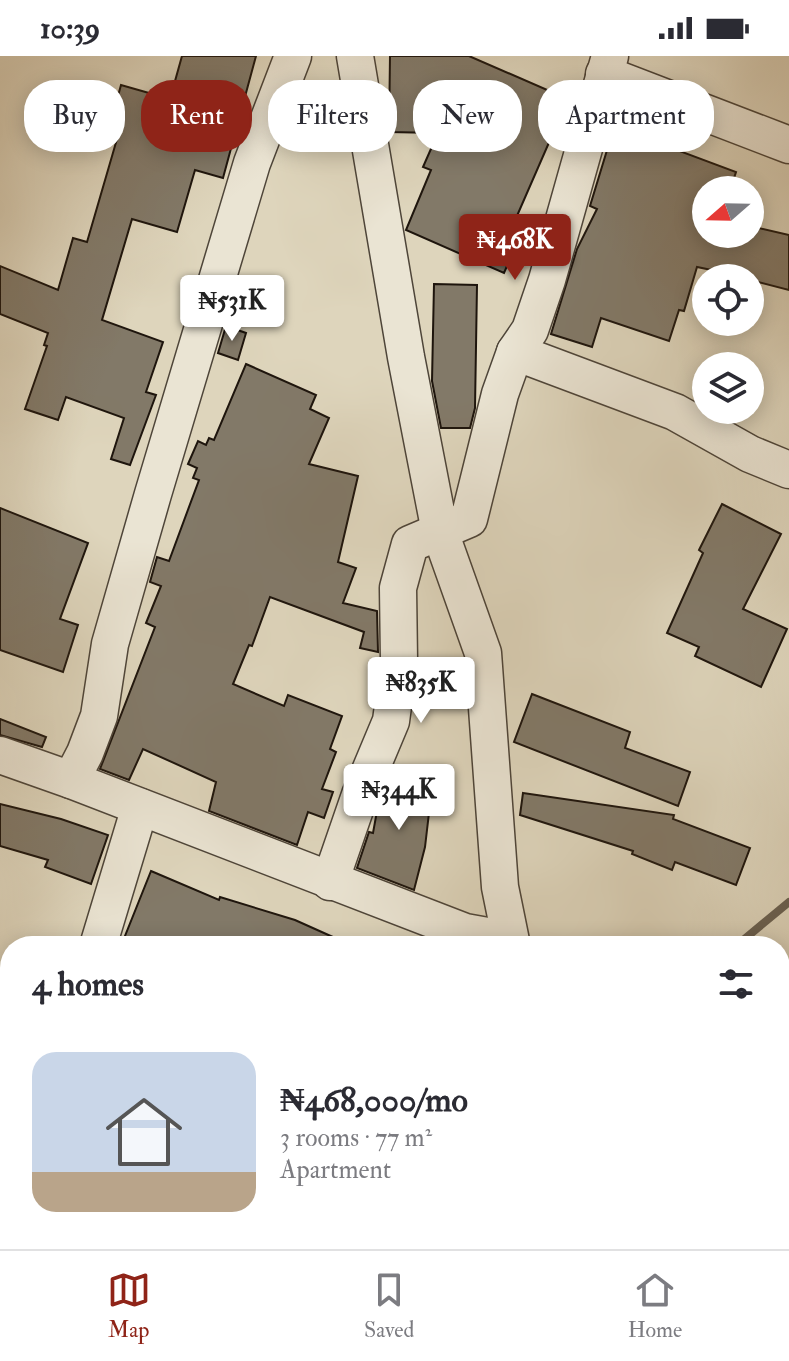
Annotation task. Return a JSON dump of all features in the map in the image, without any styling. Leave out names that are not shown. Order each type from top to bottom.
[{"type":"street","points":[[71,780],[99,716],[110,644],[153,494],[252,163],[293,56]]},
{"type":"street","points":[[355,56],[406,357],[440,532],[483,653],[500,887],[510,936]]},
{"type":"street","points":[[330,882],[360,795],[391,721],[399,661],[398,588],[410,544],[469,519],[500,394],[515,352],[530,330],[547,280],[607,65],[789,145]]},
{"type":"street","points":[[515,352],[675,412],[750,454],[789,470]]},
{"type":"street","points":[[0,755],[330,882],[482,936]]},
{"type":"street","points":[[101,936],[140,807]]},
{"type":"building","points":[[182,56],[256,56],[250,80],[175,80]]},
{"type":"building","points":[[390,56],[469,56],[538,86],[538,152],[545,152],[513,225],[523,229],[504,273],[406,230],[431,170],[423,167],[430,152],[522,152],[522,80],[413,80],[413,132],[397,132],[397,80],[390,80]]},
{"type":"building","points":[[125,86],[141,91],[141,152],[230,152],[223,178],[195,170],[177,232],[132,219],[102,320],[163,342],[146,392],[156,395],[130,465],[111,459],[124,418],[66,397],[58,420],[25,409],[47,346],[44,345],[48,333],[0,314],[0,266],[58,290],[73,238],[87,242],[113,152],[125,152]]},
{"type":"building","points":[[606,152],[682,152],[736,172],[735,176],[692,176],[692,248],[764,248],[764,229],[789,235],[789,290],[764,284],[764,264],[692,264],[692,284],[684,311],[679,310],[669,341],[601,318],[592,347],[551,334],[577,249],[597,209],[590,206]]},
{"type":"building","points":[[434,284],[477,285],[475,408],[470,428],[441,428],[432,381]]},
{"type":"building","points":[[226,326],[246,333],[238,360],[218,353]]},
{"type":"building","points":[[246,364],[316,395],[310,409],[329,418],[309,464],[358,476],[338,562],[356,568],[343,603],[377,611],[378,652],[360,648],[364,632],[270,597],[252,646],[249,645],[233,684],[284,706],[288,695],[342,716],[330,749],[336,752],[322,789],[333,792],[324,818],[308,812],[297,845],[209,811],[216,782],[143,749],[129,780],[100,769],[155,627],[146,623],[161,586],[150,582],[157,557],[169,561],[199,480],[193,478],[197,468],[188,464],[198,441],[206,445],[209,438],[214,440]]},
{"type":"building","points":[[722,504],[781,534],[743,609],[787,629],[761,687],[695,656],[699,647],[667,633],[703,553],[699,550]]},
{"type":"building","points":[[0,508],[88,543],[60,619],[78,625],[63,672],[0,650]]},
{"type":"building","points":[[532,694],[630,732],[625,748],[690,772],[678,806],[514,742]]},
{"type":"building","points":[[0,719],[46,737],[42,747],[0,735]]},
{"type":"building","points":[[392,773],[428,779],[423,803],[430,804],[425,847],[414,890],[357,868],[369,832],[373,833],[377,811]]},
{"type":"building","points":[[523,793],[674,815],[673,819],[750,848],[736,885],[675,862],[672,870],[632,854],[633,851],[520,815]]},
{"type":"building","points":[[0,804],[61,819],[108,835],[91,884],[45,867],[48,860],[0,846]]},
{"type":"building","points":[[151,871],[219,900],[220,897],[295,920],[331,936],[125,936]]},
{"type":"waterway","points":[[748,936],[789,902]]}]
